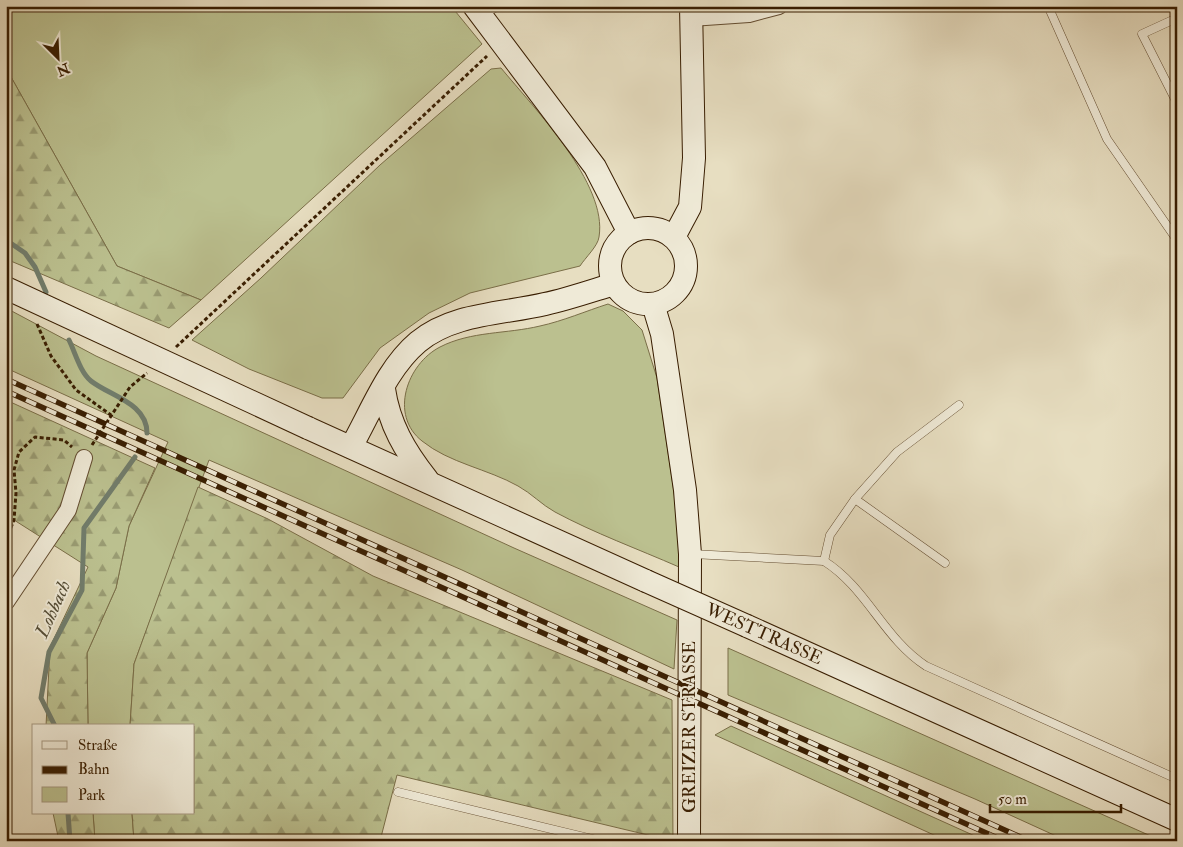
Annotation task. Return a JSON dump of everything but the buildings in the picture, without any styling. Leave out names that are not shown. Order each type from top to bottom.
[{"type":"main road","points":[[485,9],[502,42],[595,167],[629,233]]},
{"type":"main road","points":[[674,238],[690,207],[694,158],[691,12]]},
{"type":"main road","points":[[652,228],[664,231],[674,238],[682,247],[686,259],[686,272],[675,294],[652,304],[641,304],[630,300],[614,284],[610,273],[612,256],[620,240],[629,233],[640,229],[652,228]]},
{"type":"main road","name":"WESTTRASSE","points":[[11,283],[308,428],[1177,820]]},
{"type":"main road","points":[[351,447],[405,356],[419,341],[443,326],[466,319],[546,304],[614,284]]},
{"type":"main road","name":"GREIZER STRASSE","points":[[652,304],[663,343],[685,490],[690,554],[688,841]]},
{"type":"main road","points":[[384,389],[390,418],[397,435],[428,481]]},
{"type":"street","points":[[691,12],[748,14],[779,6]]},
{"type":"street","points":[[6,602],[68,510],[84,458]]},
{"type":"lane","points":[[1048,6],[1107,139],[1177,240]]},
{"type":"lane","points":[[1177,18],[1142,34],[1177,103]]},
{"type":"lane","points":[[824,561],[830,534],[855,499],[897,452],[959,405]]},
{"type":"lane","points":[[855,499],[945,563]]},
{"type":"lane","points":[[690,554],[824,561],[839,570],[853,584],[900,644],[913,657],[926,666],[1177,779]]},
{"type":"lane","points":[[398,792],[602,841]]},
{"type":"path","points":[[175,348],[293,235],[502,42]]},
{"type":"path","points":[[6,261],[11,283]]},
{"type":"path","points":[[36,321],[51,356],[76,390],[111,415]]},
{"type":"path","points":[[6,540],[14,520],[16,493],[14,470],[19,452],[35,436],[64,440],[84,458],[130,387],[153,368]]},
{"type":"green space","points":[[6,6],[451,6],[482,44],[201,300],[117,266],[6,68]]},
{"type":"green space","points":[[6,68],[117,266],[201,300],[169,328],[6,259]]},
{"type":"green space","points":[[501,68],[566,148],[581,171],[592,194],[599,216],[599,237],[594,248],[580,266],[470,293],[429,313],[380,348],[343,398],[322,398],[249,369],[192,340],[261,278],[380,165],[491,69]]},
{"type":"green space","points":[[608,304],[623,311],[642,330],[657,378],[678,519],[679,567],[570,520],[550,509],[518,486],[433,449],[412,430],[406,418],[404,404],[411,377],[428,355],[440,347],[477,335],[528,329],[549,324]]},
{"type":"green space","points":[[6,308],[96,356],[514,548],[677,620],[674,669],[462,570],[209,460],[134,664],[130,724],[88,724],[87,653],[116,588],[129,526],[168,442],[6,368]]},
{"type":"green space","points":[[6,400],[155,468],[129,526],[116,588],[87,653],[88,724],[46,724],[50,647],[88,567],[14,520],[6,539]]},
{"type":"green space","points":[[198,487],[268,519],[373,576],[672,700],[673,841],[397,775],[380,841],[134,841],[132,814],[195,814],[195,724],[130,724],[134,664]]},
{"type":"green space","points":[[728,648],[1162,841],[1067,841],[975,799],[728,695]]},
{"type":"green space","points":[[731,726],[986,841],[947,841],[715,735]]},
{"type":"green space","points":[[53,814],[93,814],[95,841],[59,841]]},
{"type":"green space","points":[[93,814],[132,814],[134,841],[95,841]]},
{"type":"waterway","name":"Lohbach","points":[[6,240],[25,253],[35,267],[46,292]]},
{"type":"waterway","name":"Lohbach","points":[[69,340],[87,377],[134,407],[141,414],[147,433]]},
{"type":"waterway","name":"Lohbach","points":[[54,724],[41,698],[49,652],[82,590],[84,528],[135,457]]},
{"type":"waterway","name":"Lohbach","points":[[68,814],[70,841]]},
{"type":"waterway","name":"Lohbach","points":[[6,823],[11,841]]},
{"type":"railway","points":[[6,379],[1029,841]]},
{"type":"railway","points":[[6,391],[1004,841]]}]
